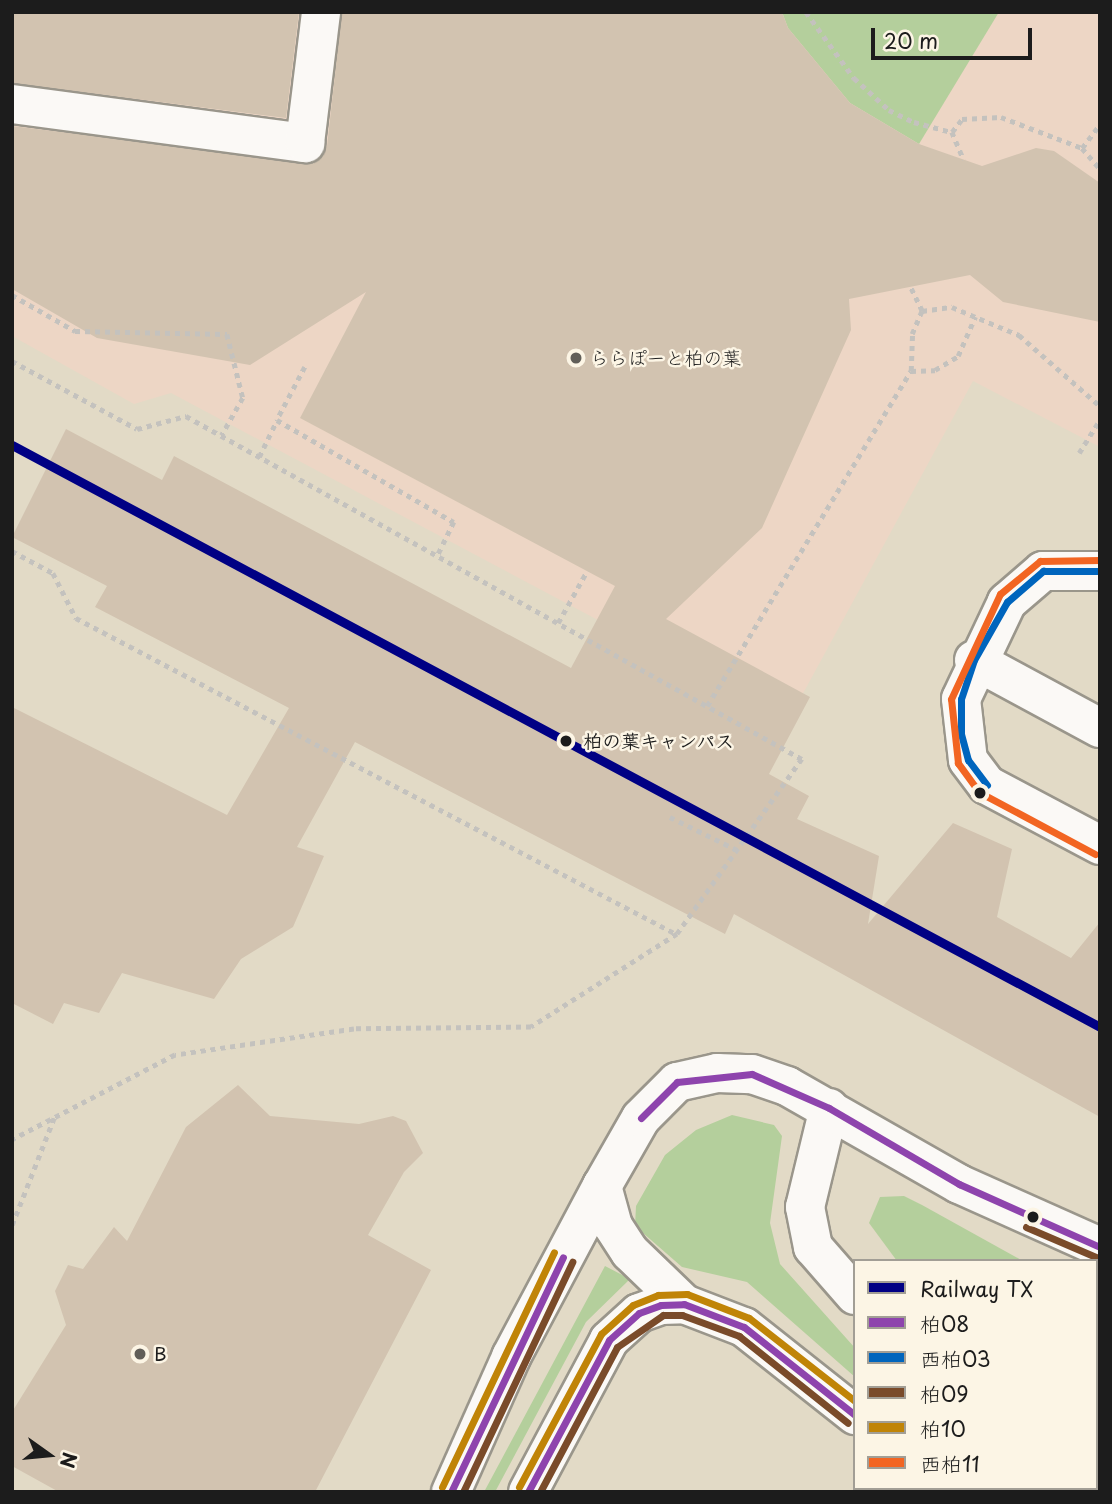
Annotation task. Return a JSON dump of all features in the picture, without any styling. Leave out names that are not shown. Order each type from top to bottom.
[{"type":"street","points":[[12,104],[305,143],[321,12]]},
{"type":"street","points":[[1100,571],[1043,571],[1007,602],[974,660],[961,699],[968,760],[987,785],[1100,845]]},
{"type":"street","points":[[974,660],[1100,729]]},
{"type":"street","points":[[451,1492],[511,1357],[602,1186],[641,1118],[677,1082],[752,1074],[829,1108],[959,1184],[1100,1247]]},
{"type":"street","points":[[829,1108],[805,1207],[813,1247],[853,1293]]},
{"type":"street","points":[[602,1186],[613,1226],[630,1252],[684,1304],[744,1327],[853,1413]]},
{"type":"street","points":[[528,1492],[622,1325],[650,1309],[684,1304]]},
{"type":"path","points":[[806,12],[855,78],[889,110],[951,132],[964,160]]},
{"type":"path","points":[[951,132],[962,119],[1001,117],[1082,148],[1100,169]]},
{"type":"path","points":[[1082,148],[1100,124]]},
{"type":"path","points":[[707,706],[911,371],[912,334],[922,311],[910,286]]},
{"type":"path","points":[[12,295],[75,331],[227,334],[243,398],[222,435]]},
{"type":"path","points":[[922,311],[952,307],[1019,335],[1100,405]]},
{"type":"path","points":[[911,371],[935,370],[958,356],[975,317]]},
{"type":"path","points":[[12,361],[136,429],[186,416],[802,759],[677,934],[531,1027],[354,1029],[176,1055],[12,1140]]},
{"type":"path","points":[[259,457],[304,367]]},
{"type":"path","points":[[1079,453],[1100,419]]},
{"type":"path","points":[[277,420],[454,522],[438,555]]},
{"type":"path","points":[[12,551],[53,572],[76,618],[677,934]]},
{"type":"path","points":[[558,623],[587,571]]},
{"type":"path","points":[[670,817],[737,850]]},
{"type":"path","points":[[12,1225],[55,1117]]},
{"type":"shaded area","name":"ららぽーと柏の葉","points":[[12,12],[1100,12],[1100,447],[973,381],[788,721],[171,393],[134,404],[12,336]]},
{"type":"green space","points":[[782,12],[999,12],[919,144],[850,103],[788,28]]},
{"type":"green space","points":[[732,1115],[774,1125],[782,1136],[770,1223],[780,1264],[853,1346],[853,1375],[747,1282],[682,1267],[635,1226],[636,1206],[665,1155],[696,1130]]},
{"type":"green space","points":[[904,1196],[1019,1259],[896,1259],[869,1223],[880,1197]]},
{"type":"green space","points":[[605,1266],[630,1279],[586,1322],[495,1492],[484,1492]]},
{"type":"building","points":[[12,12],[299,12],[286,118],[12,83]]},
{"type":"building","points":[[342,12],[782,12],[788,28],[850,103],[919,144],[982,166],[1036,148],[1054,151],[1100,183],[1100,322],[1003,302],[970,275],[849,299],[851,330],[762,528],[666,619],[810,697],[769,774],[809,796],[797,819],[879,856],[868,924],[953,823],[1012,849],[997,917],[1071,958],[1100,922],[1100,1117],[734,914],[725,934],[355,742],[297,847],[324,856],[293,927],[241,959],[214,999],[122,973],[99,1013],[64,1003],[53,1024],[12,1003],[12,707],[227,815],[289,708],[95,607],[107,586],[12,537],[66,429],[162,480],[174,456],[571,668],[615,586],[300,418],[366,292],[250,365],[97,338],[12,289],[12,126],[313,163],[327,146]]},
{"type":"building","points":[[238,1085],[270,1116],[359,1124],[393,1116],[406,1121],[423,1153],[404,1172],[368,1235],[431,1270],[315,1492],[59,1492],[12,1466],[12,1412],[66,1325],[55,1291],[68,1265],[83,1269],[114,1227],[127,1241],[186,1127]]},
{"type":"rail line","name":"TX","points":[[12,445],[1100,1027]]},
{"type":"transit line","name":"西柏11","points":[[1095,854],[979,792],[958,763],[951,699],[1000,594],[1040,561],[1100,560]]},
{"type":"transit line","name":"西柏03","points":[[987,785],[968,760],[961,733],[961,699],[974,660],[1007,602],[1043,571],[1100,571]]},
{"type":"transit line","name":"柏08","points":[[641,1118],[677,1082],[752,1074],[829,1108],[959,1184],[1100,1247]]},
{"type":"transit line","name":"柏09","points":[[1026,1227],[1096,1257]]},
{"type":"transit line","name":"柏10","points":[[442,1487],[554,1252]]},
{"type":"transit line","name":"柏08","points":[[451,1492],[563,1257]]},
{"type":"transit line","name":"柏09","points":[[463,1492],[572,1262]]},
{"type":"transit line","name":"柏10","points":[[519,1487],[601,1334],[633,1305],[658,1295],[687,1294],[749,1318],[853,1399]]},
{"type":"transit line","name":"柏08","points":[[528,1492],[609,1340],[639,1313],[661,1305],[684,1304],[744,1327],[853,1413]]},
{"type":"transit line","name":"柏09","points":[[540,1492],[617,1347],[663,1315],[682,1315],[739,1336],[848,1423]]},
{"type":"place","name":"ららぽーと柏の葉","points":[[576,358]]},
{"type":"place","name":"柏の葉キャンパス","points":[[566,741]]},
{"type":"place","name":"B","points":[[140,1354]]}]
